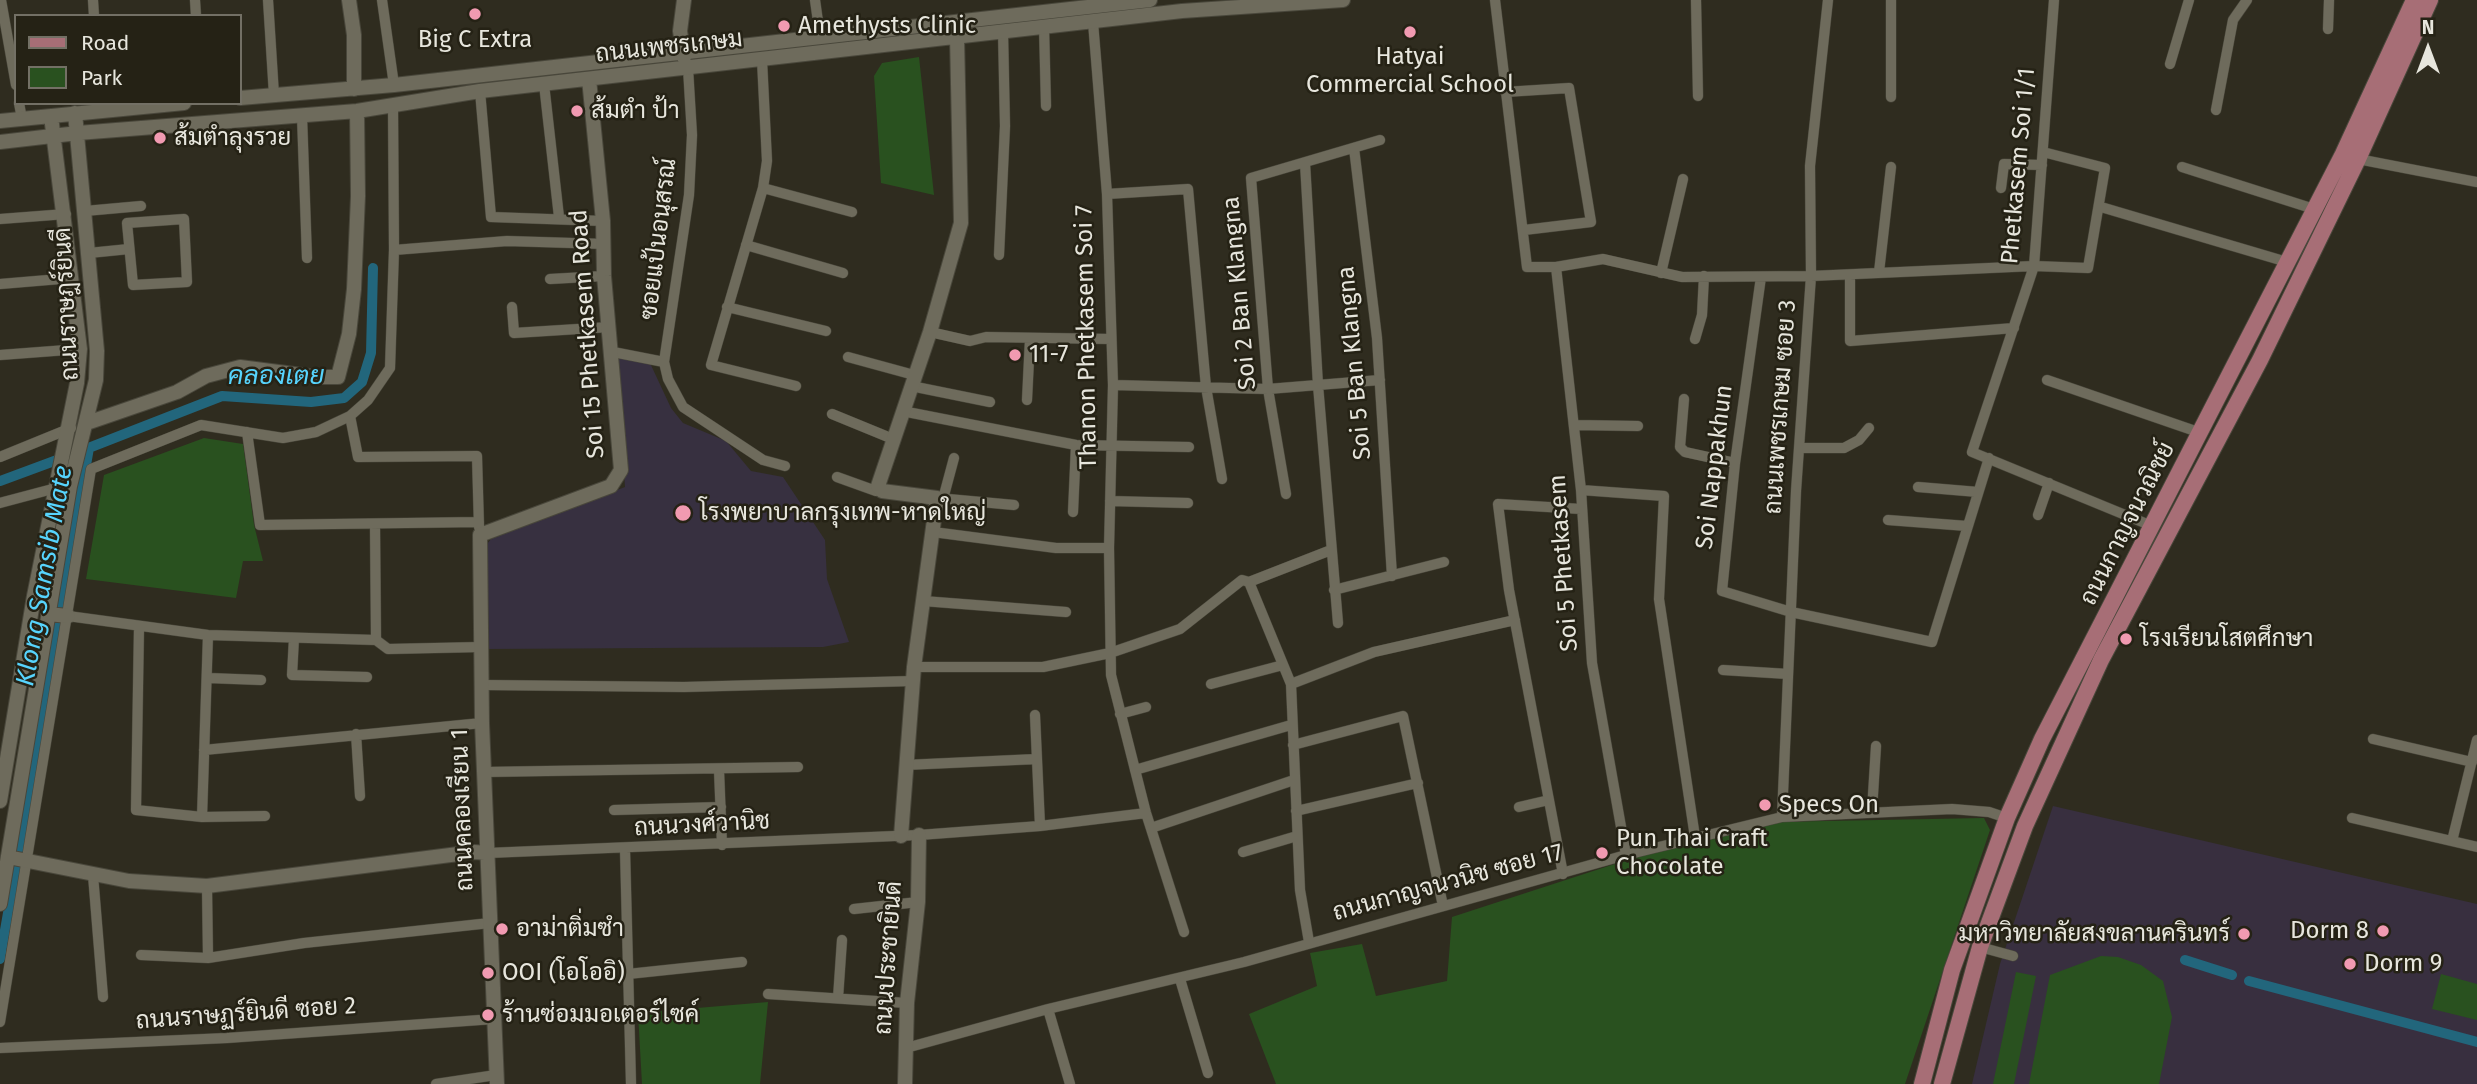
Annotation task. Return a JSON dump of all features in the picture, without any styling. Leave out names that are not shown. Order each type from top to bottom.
[{"type":"main road","points":[[349,0],[355,35],[354,89]]},
{"type":"main road","points":[[684,0],[681,50],[688,68]]},
{"type":"main road","name":"ถนนเพชรเกษม","points":[[242,98],[394,85],[681,50],[1150,0]]},
{"type":"main road","name":"ถนนเพชรเกษม","points":[[0,142],[78,132],[357,111],[544,83],[1093,22],[1182,5],[1343,0]]},
{"type":"main road","name":"ถนนกาญจนวณิชย์","points":[[1942,1084],[1980,947],[2025,825],[2094,657],[2152,526],[2287,261],[2314,209],[2350,158],[2405,8],[2414,0]]},
{"type":"main road","name":"ถนนกาญจนวณิชย์","points":[[1922,1084],[1952,970],[2007,818],[2260,360],[2350,158],[2430,0]]},
{"type":"main road","points":[[901,836],[914,674],[940,499],[876,491],[930,332],[961,223],[957,37]]},
{"type":"main road","name":"Soi 15 Phetkasem Road","points":[[479,528],[611,486],[621,470],[604,276],[605,244],[589,79]]},
{"type":"main road","points":[[0,121],[104,107],[144,105]]},
{"type":"main road","points":[[87,423],[177,392],[205,376],[240,367],[338,377],[349,334],[355,289],[357,111]]},
{"type":"main road","name":"ถนนราษฎร์ยินดี","points":[[0,904],[70,486],[96,380],[97,351],[75,113]]},
{"type":"main road","name":"ถนนราษฎร์ยินดี","points":[[0,801],[55,488],[68,429],[80,349],[66,214],[51,116]]},
{"type":"main road","name":"ถนนคลองเรียน 1","points":[[479,528],[482,723],[497,1079]]},
{"type":"main road","points":[[48,614],[68,616]]},
{"type":"main road","name":"ถนนประชายินดี","points":[[905,1084],[908,1003],[918,902],[919,835]]},
{"type":"main road","points":[[8,857],[93,875],[207,886],[474,852],[488,853]]},
{"type":"street","points":[[1,0],[14,74]]},
{"type":"street","points":[[268,0],[274,95]]},
{"type":"street","points":[[383,0],[394,85]]},
{"type":"street","points":[[815,0],[820,36]]},
{"type":"street","points":[[1495,0],[1527,267],[1556,267],[1603,259],[1661,273],[1762,277],[2034,266],[2088,268],[2101,207],[2105,168],[2043,152]]},
{"type":"street","points":[[1696,0],[1698,96]]},
{"type":"street","name":"ถนนเพชรเกษม ซอย 3","points":[[1782,817],[1796,491],[1811,276],[1810,166],[1828,0]]},
{"type":"street","points":[[1891,0],[1891,97]]},
{"type":"street","name":"Phetkasem Soi 1/1","points":[[1989,458],[1972,452],[2034,266],[2054,0]]},
{"type":"street","points":[[2170,64],[2189,0]]},
{"type":"street","points":[[2216,110],[2233,20],[2248,0]]},
{"type":"street","points":[[2328,29],[2329,0]]},
{"type":"street","name":"Thanon Phetkasem Soi 7","points":[[1093,22],[1107,194],[1113,385],[1109,548],[1111,675],[1146,813],[1184,932]]},
{"type":"street","points":[[1044,26],[1046,106]]},
{"type":"street","points":[[999,255],[1005,126],[1003,31]]},
{"type":"street","points":[[762,60],[767,161],[763,188],[711,365],[796,386]]},
{"type":"street","name":"ซอยแป้นอนุสรณ์","points":[[664,362],[689,195],[692,135],[688,68]]},
{"type":"street","points":[[544,83],[559,218]]},
{"type":"street","points":[[1505,92],[1569,88],[1591,222],[1524,230]]},
{"type":"street","points":[[480,91],[491,217],[603,221]]},
{"type":"street","points":[[0,1022],[90,469],[201,425],[283,438],[316,432],[350,416],[368,400],[390,368],[394,250],[393,104]]},
{"type":"street","points":[[19,105],[22,119]]},
{"type":"street","points":[[302,116],[307,258]]},
{"type":"street","name":"Soi 2 Ban Klangna","points":[[1286,495],[1269,389],[1251,178],[1380,140]]},
{"type":"street","name":"Soi 5 Ban Klangna","points":[[1354,148],[1377,338],[1392,576]]},
{"type":"street","points":[[2350,158],[2477,182]]},
{"type":"street","points":[[1305,163],[1318,385],[1338,623]]},
{"type":"street","points":[[2001,188],[2004,164],[2042,165]]},
{"type":"street","points":[[1879,272],[1891,167]]},
{"type":"street","points":[[2182,167],[2314,209]]},
{"type":"street","points":[[1661,273],[1683,180]]},
{"type":"street","points":[[763,188],[852,212]]},
{"type":"street","points":[[1107,194],[1188,189],[1206,387],[1222,479]]},
{"type":"street","points":[[85,211],[141,206]]},
{"type":"street","points":[[2101,207],[2287,261]]},
{"type":"street","points":[[0,219],[66,214]]},
{"type":"street","points":[[184,219],[187,282],[133,285],[129,249],[127,223],[184,219]]},
{"type":"street","points":[[394,250],[507,242],[605,244]]},
{"type":"street","points":[[746,246],[842,273]]},
{"type":"street","points":[[89,253],[129,249]]},
{"type":"street","name":"Soi 5 Phetkasem","points":[[1556,267],[1581,490],[1592,663],[1626,855]]},
{"type":"street","points":[[1850,275],[1850,341],[2014,328]]},
{"type":"street","points":[[550,278],[604,276]]},
{"type":"street","points":[[1695,339],[1702,315],[1704,276]]},
{"type":"street","name":"Soi Nappakhun","points":[[1762,277],[1735,463],[1722,591],[1791,612]]},
{"type":"street","points":[[0,284],[72,278]]},
{"type":"street","points":[[512,307],[514,333],[610,327]]},
{"type":"street","points":[[727,307],[826,331]]},
{"type":"street","points":[[930,332],[970,341],[986,337],[1111,339]]},
{"type":"street","points":[[1027,400],[1030,339]]},
{"type":"street","points":[[0,355],[80,349]]},
{"type":"street","points":[[612,352],[664,362],[668,379],[683,407],[762,460],[785,466]]},
{"type":"street","points":[[848,357],[913,381],[990,402]]},
{"type":"street","points":[[1113,385],[1269,389],[1380,380]]},
{"type":"street","points":[[2047,380],[2201,433]]},
{"type":"street","points":[[1684,399],[1680,447],[1685,452],[1735,463]]},
{"type":"street","points":[[902,411],[1076,445],[1111,448],[1189,447]]},
{"type":"street","points":[[832,414],[892,439]]},
{"type":"street","points":[[247,432],[260,525],[375,524],[479,528],[477,456],[358,457],[350,416]]},
{"type":"street","points":[[0,457],[87,423]]},
{"type":"street","points":[[1574,425],[1638,426]]},
{"type":"street","points":[[1801,447],[1844,448],[1859,440],[1869,428]]},
{"type":"street","points":[[1073,512],[1076,445]]},
{"type":"street","points":[[954,458],[940,499],[1014,505]]},
{"type":"street","points":[[1791,612],[1932,642],[1989,458],[2152,526]]},
{"type":"street","points":[[837,477],[876,491]]},
{"type":"street","points":[[2038,515],[2049,483]]},
{"type":"street","points":[[0,503],[70,486]]},
{"type":"street","points":[[1918,487],[1978,492]]},
{"type":"street","points":[[1581,490],[1664,496],[1659,599],[1695,837]]},
{"type":"street","points":[[1110,501],[1188,503]]},
{"type":"street","points":[[1563,874],[1515,620],[1498,504],[1581,509]]},
{"type":"street","points":[[1888,520],[1967,526]]},
{"type":"street","points":[[375,524],[376,640]]},
{"type":"street","points":[[933,532],[1056,548],[1109,548]]},
{"type":"street","points":[[483,685],[684,687],[1042,667],[1110,653],[1180,629],[1242,580],[1249,582],[1331,550]]},
{"type":"street","points":[[1334,590],[1444,562]]},
{"type":"street","points":[[1249,582],[1291,684],[1300,890],[1309,943]]},
{"type":"street","points":[[923,601],[1066,612]]},
{"type":"street","points":[[68,616],[208,635],[376,640],[388,649],[481,647]]},
{"type":"street","points":[[1291,684],[1374,652],[1515,620]]},
{"type":"street","points":[[139,627],[136,810],[202,817],[265,816]]},
{"type":"street","points":[[202,817],[208,635]]},
{"type":"street","points":[[294,638],[292,675],[367,677]]},
{"type":"street","points":[[1211,684],[1283,665]]},
{"type":"street","points":[[1723,670],[1788,674]]},
{"type":"street","points":[[208,678],[261,680]]},
{"type":"street","points":[[1121,714],[1146,707]]},
{"type":"street","points":[[1035,715],[1040,827]]},
{"type":"street","points":[[1293,745],[1403,716],[1443,906]]},
{"type":"street","points":[[204,750],[482,723]]},
{"type":"street","points":[[1135,770],[1291,725]]},
{"type":"street","points":[[356,734],[360,796]]},
{"type":"street","points":[[2373,738],[2472,762]]},
{"type":"street","points":[[2452,841],[2476,745]]},
{"type":"street","points":[[1872,811],[1876,746]]},
{"type":"street","points":[[905,765],[1037,759]]},
{"type":"street","points":[[484,772],[798,767]]},
{"type":"street","points":[[719,770],[722,845]]},
{"type":"street","points":[[1151,828],[1294,780]]},
{"type":"street","points":[[1296,811],[1418,783]]},
{"type":"street","points":[[1518,807],[1549,800]]},
{"type":"street","points":[[614,810],[721,807]]},
{"type":"street","name":"ถนนกาญจนวนิช ซอย 17","points":[[906,1048],[1048,1009],[1180,979],[1626,855],[1782,817],[1962,809],[2007,818]]},
{"type":"street","name":"ถนนวงศ์วานิช","points":[[488,853],[919,835],[1040,827],[1146,813]]},
{"type":"street","points":[[2352,818],[2477,847]]},
{"type":"street","points":[[1243,852],[1297,836]]},
{"type":"street","points":[[625,849],[631,1084]]},
{"type":"street","points":[[93,875],[103,997]]},
{"type":"street","points":[[207,886],[208,958]]},
{"type":"street","points":[[854,909],[918,902]]},
{"type":"street","points":[[141,955],[208,958],[304,943],[490,923]]},
{"type":"street","points":[[838,998],[842,940]]},
{"type":"street","points":[[1980,947],[2013,956]]},
{"type":"street","points":[[628,974],[742,962]]},
{"type":"street","points":[[1180,979],[1208,1073]]},
{"type":"street","points":[[768,994],[908,1003]]},
{"type":"street","points":[[1048,1009],[1070,1084]]},
{"type":"street","name":"ถนนราษฏร์ยินดี ซอย 2","points":[[0,1048],[227,1038],[494,1019]]},
{"type":"street","points":[[436,1084],[497,1079]]},
{"type":"shaded area","name":"โรงพยาบาลกรุงเทพ-หาดใหญ่","points":[[617,358],[650,363],[671,408],[683,423],[726,441],[751,471],[783,477],[825,540],[827,579],[849,642],[823,647],[485,649],[484,548],[491,539],[625,487]]},
{"type":"shaded area","name":"มหาวิทยาลัยสงขลานครินทร์","points":[[2053,806],[2477,904],[2477,1084],[1972,1084],[2000,964]]},
{"type":"green space","points":[[919,57],[934,195],[881,183],[874,76],[882,63]]},
{"type":"green space","points":[[204,438],[243,444],[254,525],[263,561],[243,561],[236,598],[86,579],[104,475]]},
{"type":"green space","points":[[1984,818],[1990,830],[1905,1084],[1276,1084],[1249,1014],[1317,986],[1310,953],[1362,944],[1376,996],[1447,981],[1452,917],[1670,846],[1773,822]]},
{"type":"green space","points":[[2101,956],[2118,957],[2141,965],[2163,981],[2172,1017],[2159,1084],[2029,1084],[2050,975]]},
{"type":"green space","points":[[2016,972],[2036,976],[2014,1084],[1993,1084]]},
{"type":"green space","points":[[2441,974],[2477,984],[2477,1020],[2432,1009]]},
{"type":"green space","points":[[768,1002],[760,1084],[642,1084],[638,1013]]},
{"type":"waterway","name":"คลองเตย","points":[[86,449],[222,396],[311,402],[344,398],[362,382],[371,353],[373,268]]},
{"type":"waterway","name":"Klong Samsib Mate","points":[[0,959],[89,448]]},
{"type":"waterway","name":"คลองเตย","points":[[0,481],[65,457]]},
{"type":"waterway","points":[[2185,960],[2232,975]]},
{"type":"waterway","points":[[2249,981],[2477,1042]]},
{"type":"place","name":"Big C Extra","points":[[475,14]]},
{"type":"place","name":"Amethysts Clinic","points":[[784,26]]},
{"type":"place","name":"Hatyai Commercial School","points":[[1410,32]]},
{"type":"place","name":"ส้มตำ ป้า","points":[[577,111]]},
{"type":"place","name":"ส้มตำลุงรวย","points":[[160,138]]},
{"type":"place","name":"11-7","points":[[1015,355]]},
{"type":"place","name":"โรงพยาบาลกรุงเทพ-หาดใหญ่","points":[[683,513]]},
{"type":"place","name":"โรงเรียนโสตศึกษา","points":[[2126,639]]},
{"type":"place","name":"Specs On","points":[[1765,805]]},
{"type":"place","name":"Pun Thai Craft Chocolate","points":[[1602,853]]},
{"type":"place","name":"อาม่าติ่มซำ","points":[[502,929]]},
{"type":"place","name":"Dorm 8","points":[[2383,931]]},
{"type":"place","name":"มหาวิทยาลัยสงขลานครินทร์","points":[[2244,934]]},
{"type":"place","name":"Dorm 9","points":[[2350,964]]},
{"type":"place","name":"OOI (โอโออิ)","points":[[488,973]]},
{"type":"place","name":"ร้านซ่อมมอเตอร์ไซค์","points":[[488,1015]]}]
